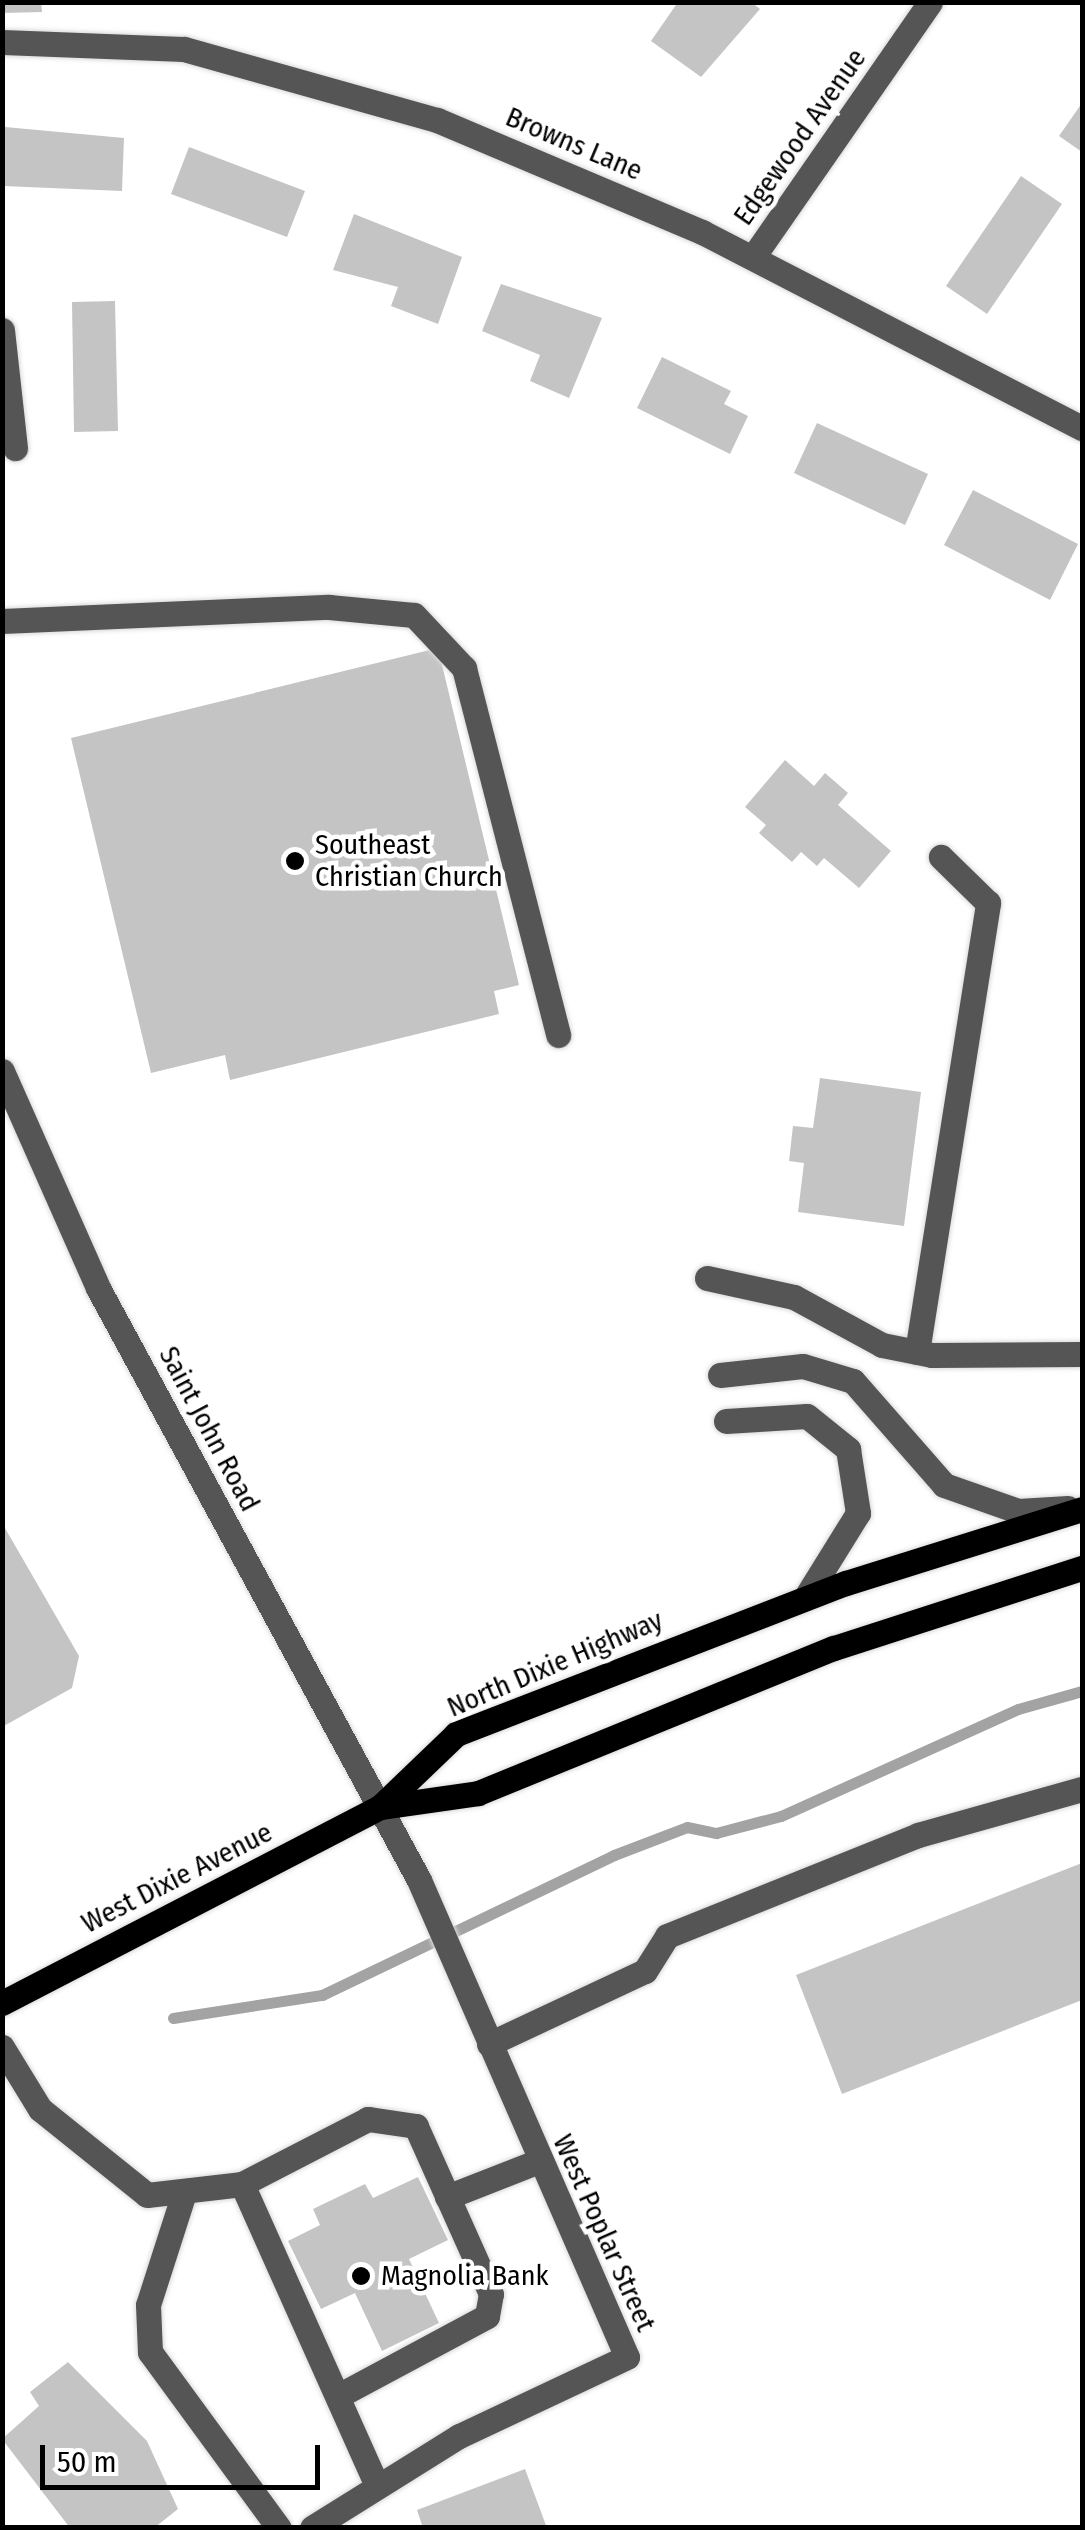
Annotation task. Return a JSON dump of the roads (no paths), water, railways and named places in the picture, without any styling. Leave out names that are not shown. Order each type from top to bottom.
[{"type":"main road","name":"North Dixie Highway","points":[[380,1807],[456,1734],[806,1597],[1082,1508]]},
{"type":"main road","points":[[380,1807],[478,1793],[834,1648],[1082,1568]]},
{"type":"main road","name":"West Dixie Avenue","points":[[2,2003],[380,1807]]},
{"type":"street","name":"Edgewood Avenue","points":[[754,257],[930,2]]},
{"type":"street","name":"Browns Lane","points":[[2,42],[184,49],[308,77],[511,150],[754,257],[1082,428]]},
{"type":"street","points":[[2,330],[15,448]]},
{"type":"street","points":[[2,621],[329,607],[414,615],[464,668],[558,1036]]},
{"type":"street","points":[[917,1352],[988,903],[941,857]]},
{"type":"street","name":"Saint John Road","points":[[2,1071],[98,1288],[380,1807]]},
{"type":"street","points":[[707,1278],[794,1298],[882,1344],[917,1352],[1082,1354]]},
{"type":"street","points":[[720,1375],[803,1366],[852,1381],[944,1485],[1018,1511],[1082,1508]]},
{"type":"street","points":[[726,1421],[807,1416],[848,1450],[858,1513],[806,1597]]},
{"type":"street","points":[[489,2044],[646,1971],[668,1936],[918,1835],[1082,1790]]},
{"type":"street","name":"West Poplar Street","points":[[312,2528],[376,2483],[626,2358],[454,1963],[380,1807]]},
{"type":"street","points":[[2,2047],[40,2110],[147,2195],[183,2196],[242,2184],[368,2119],[416,2126],[491,2294],[487,2316],[338,2396]]},
{"type":"street","points":[[448,2197],[539,2162]]},
{"type":"street","points":[[242,2184],[376,2483]]},
{"type":"street","points":[[183,2196],[148,2305],[150,2352],[279,2528]]},
{"type":"waterway","points":[[173,2018],[322,1995],[614,1855],[687,1827],[716,1833],[781,1816],[1018,1709],[1082,1691]]},
{"type":"place","name":"Southeast Christian Church","points":[[295,861]]},
{"type":"place","name":"Magnolia Bank","points":[[361,2276]]}]
